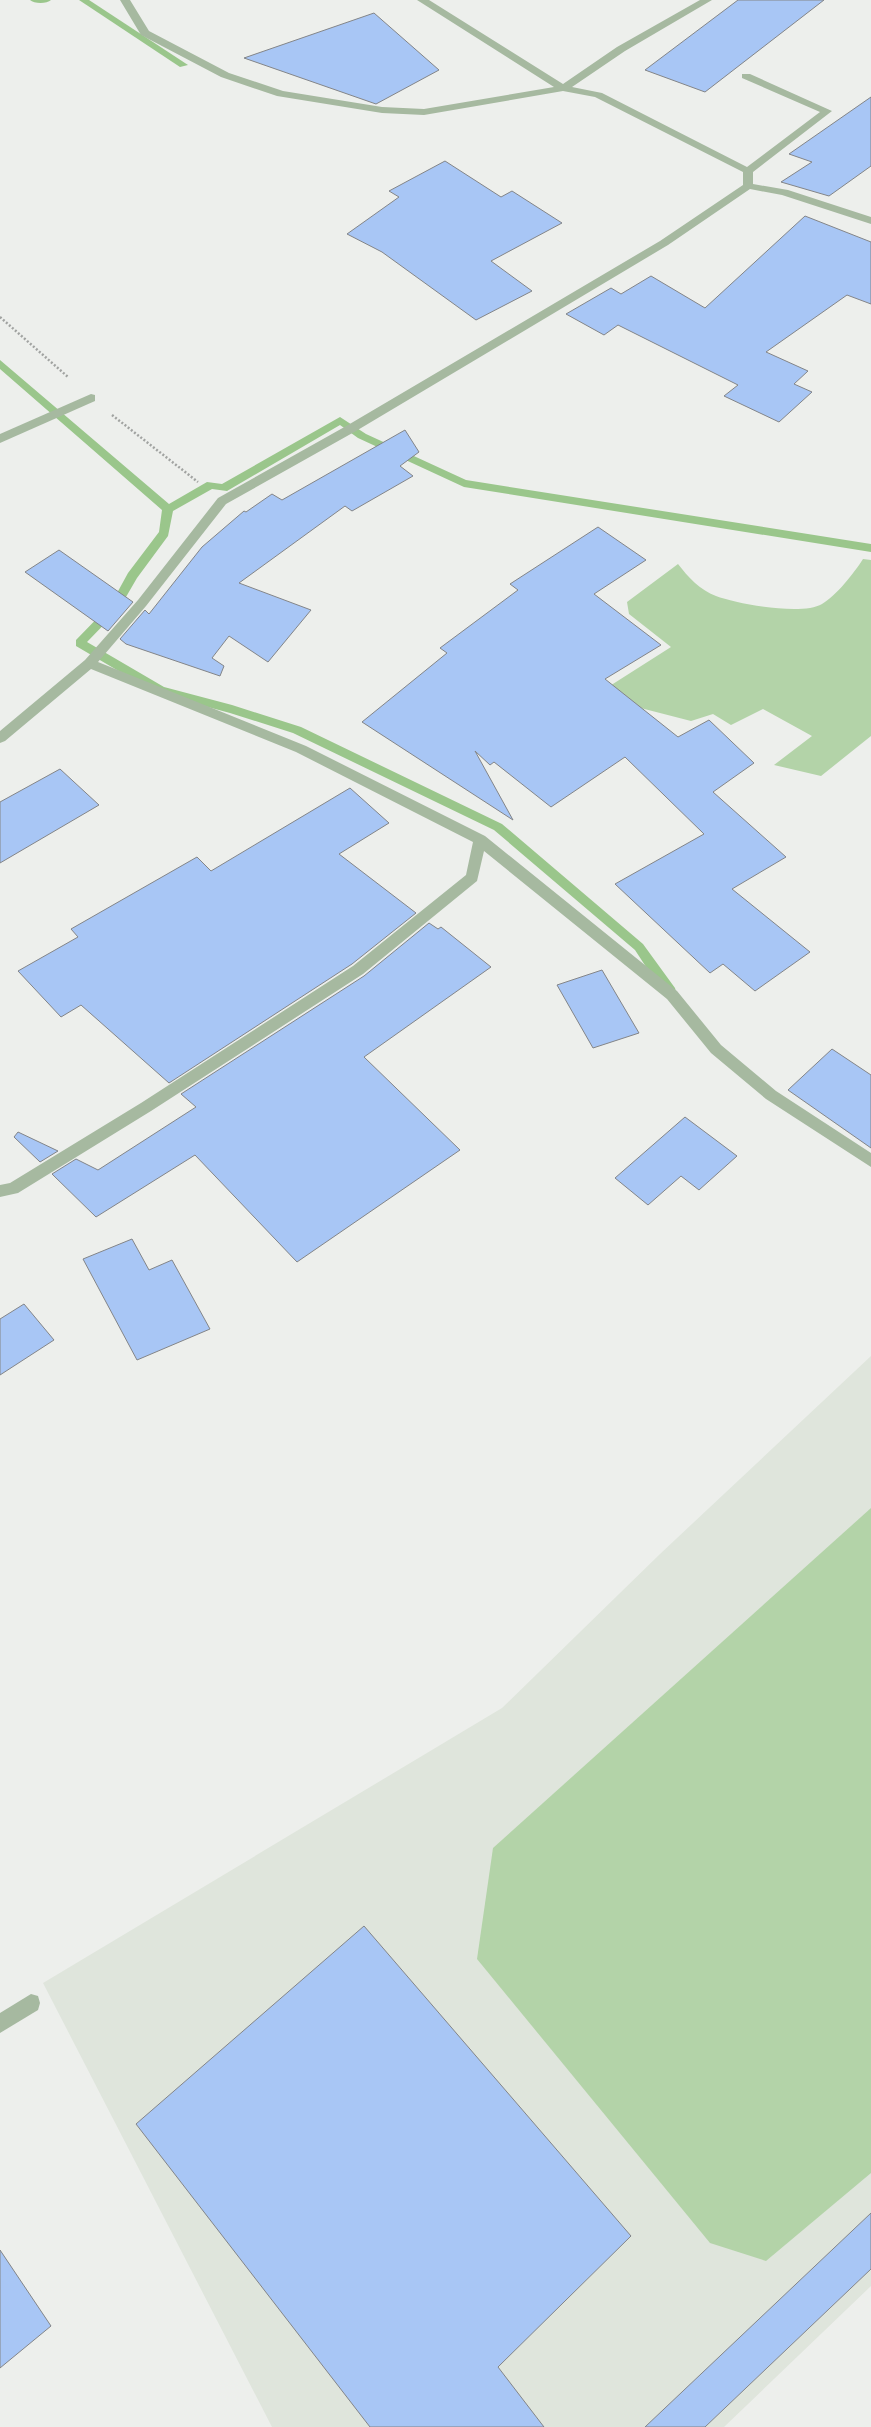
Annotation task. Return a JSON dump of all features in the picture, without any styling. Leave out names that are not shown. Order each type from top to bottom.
[{"type":"street","points":[[125,0],[145,33],[225,75],[281,94],[382,110],[424,112],[563,88],[622,49],[705,0]]},
{"type":"street","points":[[422,0],[563,88],[598,95],[748,172]]},
{"type":"street","points":[[746,76],[827,111],[748,172]]},
{"type":"street","points":[[748,172],[748,186]]},
{"type":"street","points":[[0,738],[89,663],[142,603],[222,501],[352,428],[664,244],[748,186],[784,192],[871,221]]},
{"type":"street","points":[[0,439],[91,398]]},
{"type":"street","points":[[89,663],[300,749],[480,840],[672,995],[716,1049],[771,1095],[871,1161]]},
{"type":"street","points":[[0,1191],[13,1189],[138,1112],[358,970],[472,877],[480,840]]},
{"type":"street","points":[[0,2024],[31,2003]]},
{"type":"shaded area","points":[[871,1356],[871,2286],[724,2427],[272,2427],[43,1983],[502,1708],[660,1554]]},
{"type":"green space","points":[[863,559],[871,560],[871,736],[821,776],[774,765],[812,736],[763,709],[731,725],[713,714],[691,721],[594,696],[671,647],[629,614],[627,602],[678,564],[695,583],[716,596],[769,608],[800,609],[822,604],[833,596]]},
{"type":"green space","points":[[871,1508],[871,2173],[766,2261],[710,2243],[477,1959],[493,1848]]},
{"type":"building","points":[[738,0],[824,0],[705,92],[645,70]]},
{"type":"building","points":[[374,13],[439,70],[376,104],[244,58]]},
{"type":"building","points":[[871,97],[871,166],[829,196],[781,182],[812,162],[789,154]]},
{"type":"building","points":[[445,161],[501,197],[512,191],[562,223],[491,261],[532,291],[476,320],[382,252],[347,234],[399,197],[389,191]]},
{"type":"building","points":[[805,216],[871,242],[871,304],[847,295],[766,352],[808,371],[794,384],[812,392],[779,422],[724,396],[738,385],[618,325],[604,335],[566,314],[611,288],[621,294],[651,276],[705,308]]},
{"type":"building","points":[[405,430],[419,452],[400,466],[413,476],[352,511],[345,506],[239,583],[311,610],[268,662],[229,636],[212,658],[224,666],[220,676],[126,644],[120,639],[145,610],[149,614],[202,547],[244,511],[246,512],[272,494],[282,500]]},
{"type":"building","points":[[598,527],[646,560],[594,594],[661,645],[605,679],[678,737],[709,720],[754,763],[713,792],[786,857],[732,889],[810,952],[755,991],[723,964],[710,973],[615,884],[704,834],[625,757],[551,807],[494,762],[490,765],[475,751],[513,820],[362,722],[447,653],[440,648],[518,590],[510,584]]},
{"type":"building","points":[[59,550],[133,602],[108,631],[25,572]]},
{"type":"building","points":[[60,769],[99,805],[0,863],[0,802]]},
{"type":"building","points":[[350,788],[389,823],[339,854],[416,913],[352,964],[169,1083],[81,1005],[61,1017],[18,971],[78,937],[71,929],[197,857],[211,871]]},
{"type":"building","points":[[429,923],[438,929],[441,927],[491,967],[364,1057],[460,1150],[297,1262],[195,1155],[96,1217],[52,1174],[76,1159],[98,1170],[196,1107],[181,1094],[364,976]]},
{"type":"building","points":[[602,970],[639,1033],[593,1048],[557,985]]},
{"type":"building","points":[[832,1049],[871,1075],[871,1148],[788,1090]]},
{"type":"building","points":[[685,1117],[737,1156],[699,1190],[681,1176],[648,1205],[615,1178]]},
{"type":"building","points":[[18,1132],[58,1151],[40,1162],[14,1137]]},
{"type":"building","points":[[132,1239],[149,1270],[172,1260],[210,1329],[137,1360],[83,1259]]},
{"type":"building","points":[[24,1304],[54,1340],[0,1375],[0,1319]]},
{"type":"building","points":[[364,1926],[631,2236],[498,2367],[544,2427],[370,2427],[136,2124]]},
{"type":"building","points":[[871,2213],[871,2269],[705,2427],[645,2427]]},
{"type":"building","points":[[0,2250],[51,2326],[0,2368]]},
{"type":"waterway","points":[[34,0],[47,0]]},
{"type":"waterway","points":[[83,0],[183,65]]},
{"type":"waterway","points":[[0,363],[168,509]]},
{"type":"waterway","points":[[168,509],[211,485],[223,488],[340,420],[362,436],[464,483],[871,548]]},
{"type":"waterway","points":[[168,509],[164,533],[132,576],[115,606],[80,643],[160,690],[232,709],[297,730],[498,827],[618,927],[639,947],[670,992]]}]
